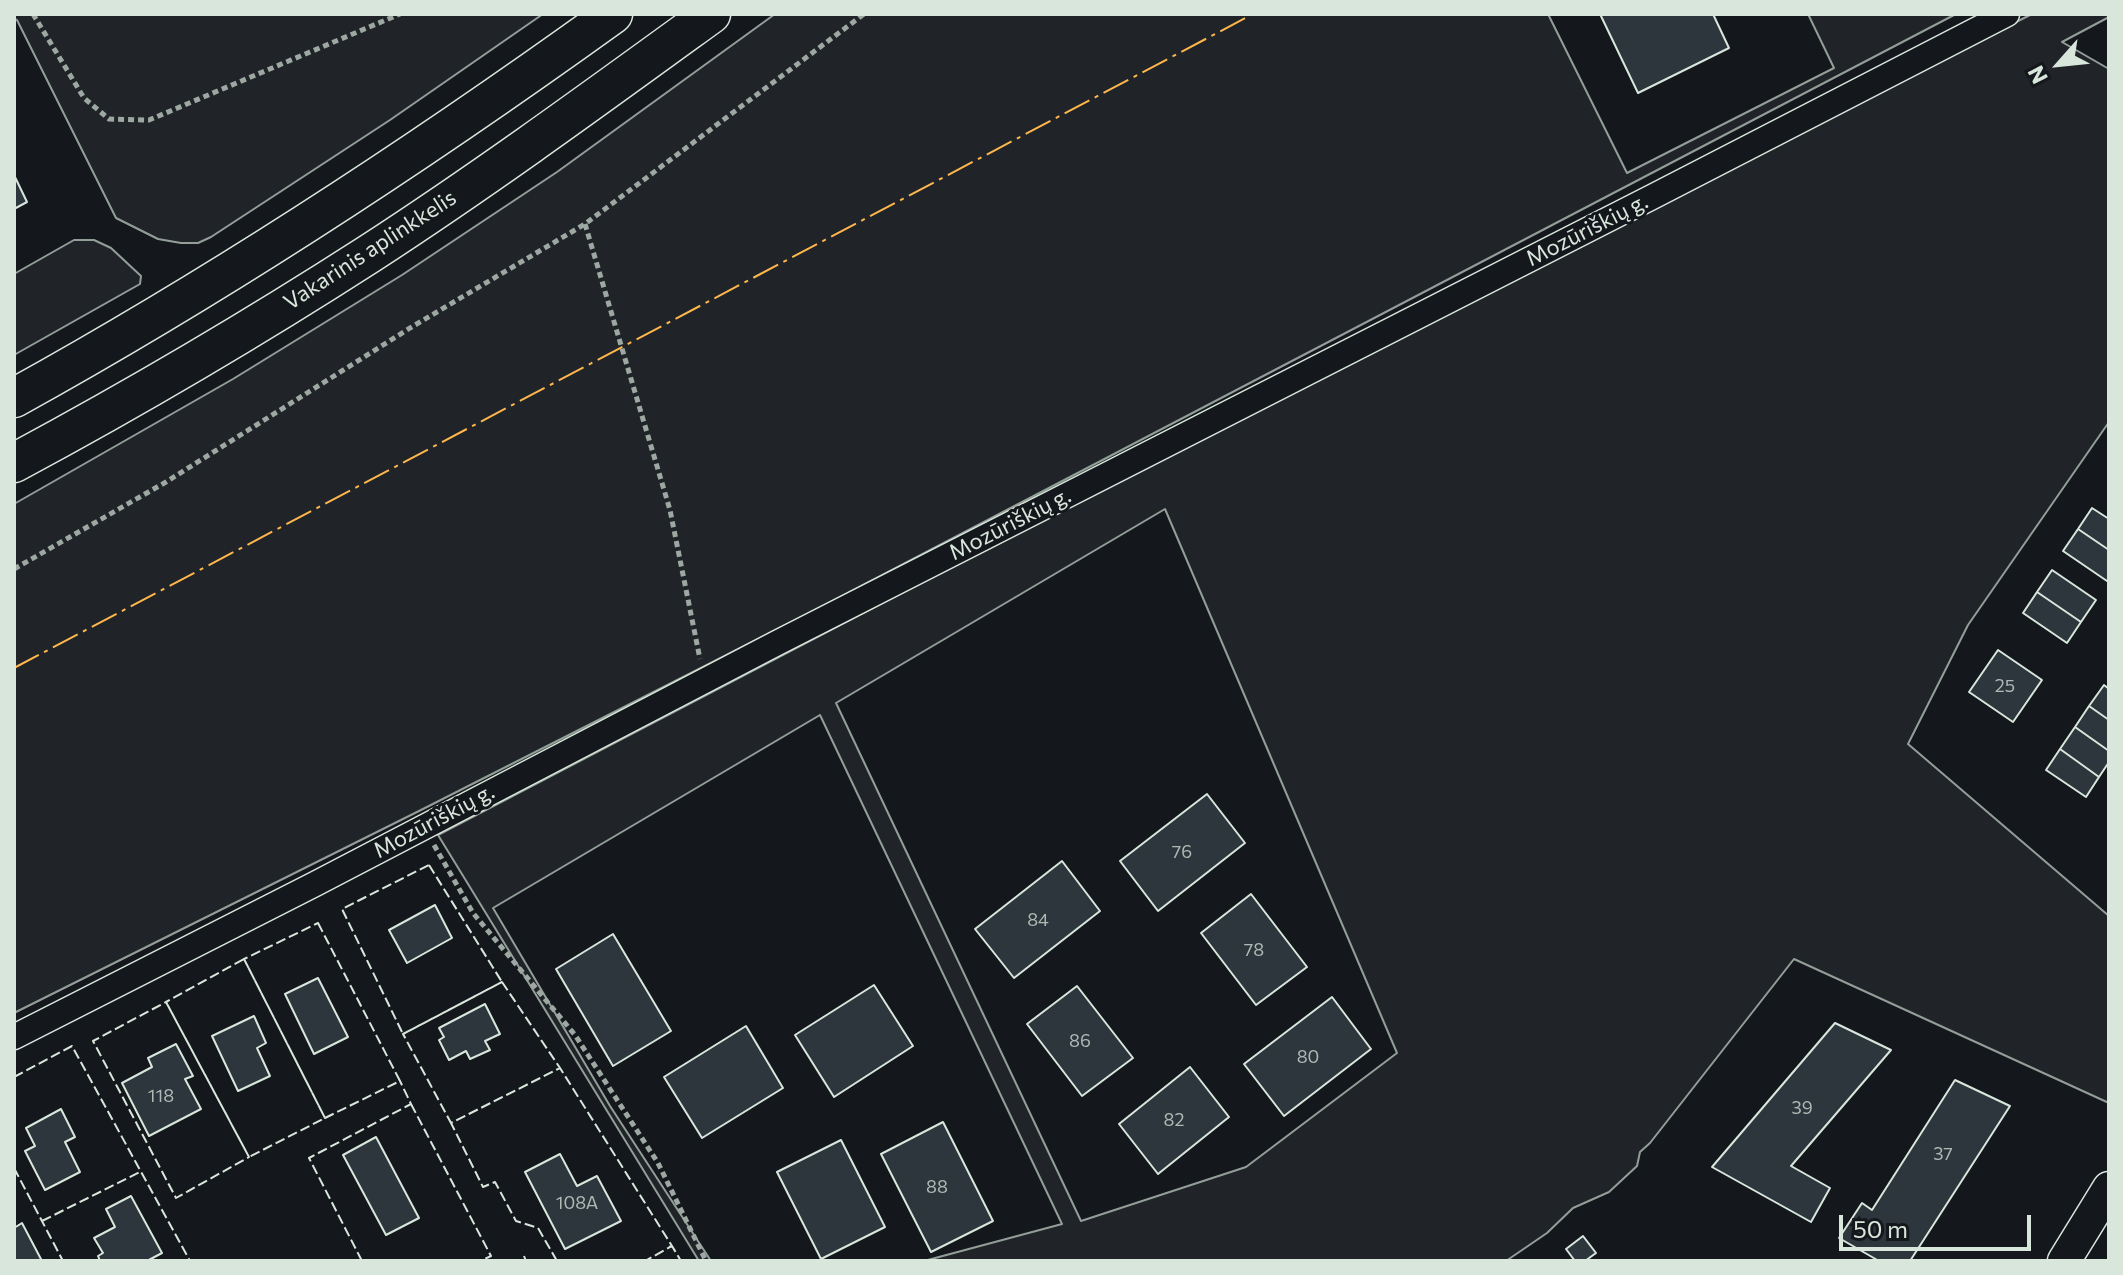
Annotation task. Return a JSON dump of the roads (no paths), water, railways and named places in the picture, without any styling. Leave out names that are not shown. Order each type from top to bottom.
[{"type":"highway","points":[[14,398],[141,326],[339,202],[491,102],[613,14]]},
{"type":"highway","name":"Vakarinis aplinkkelis","points":[[14,463],[186,366],[368,254],[551,130],[711,14]]},
{"type":"main road","points":[[2064,1261],[2109,1188]]},
{"type":"street","name":"Mozūriškių g.","points":[[14,1037],[2007,14]]}]
